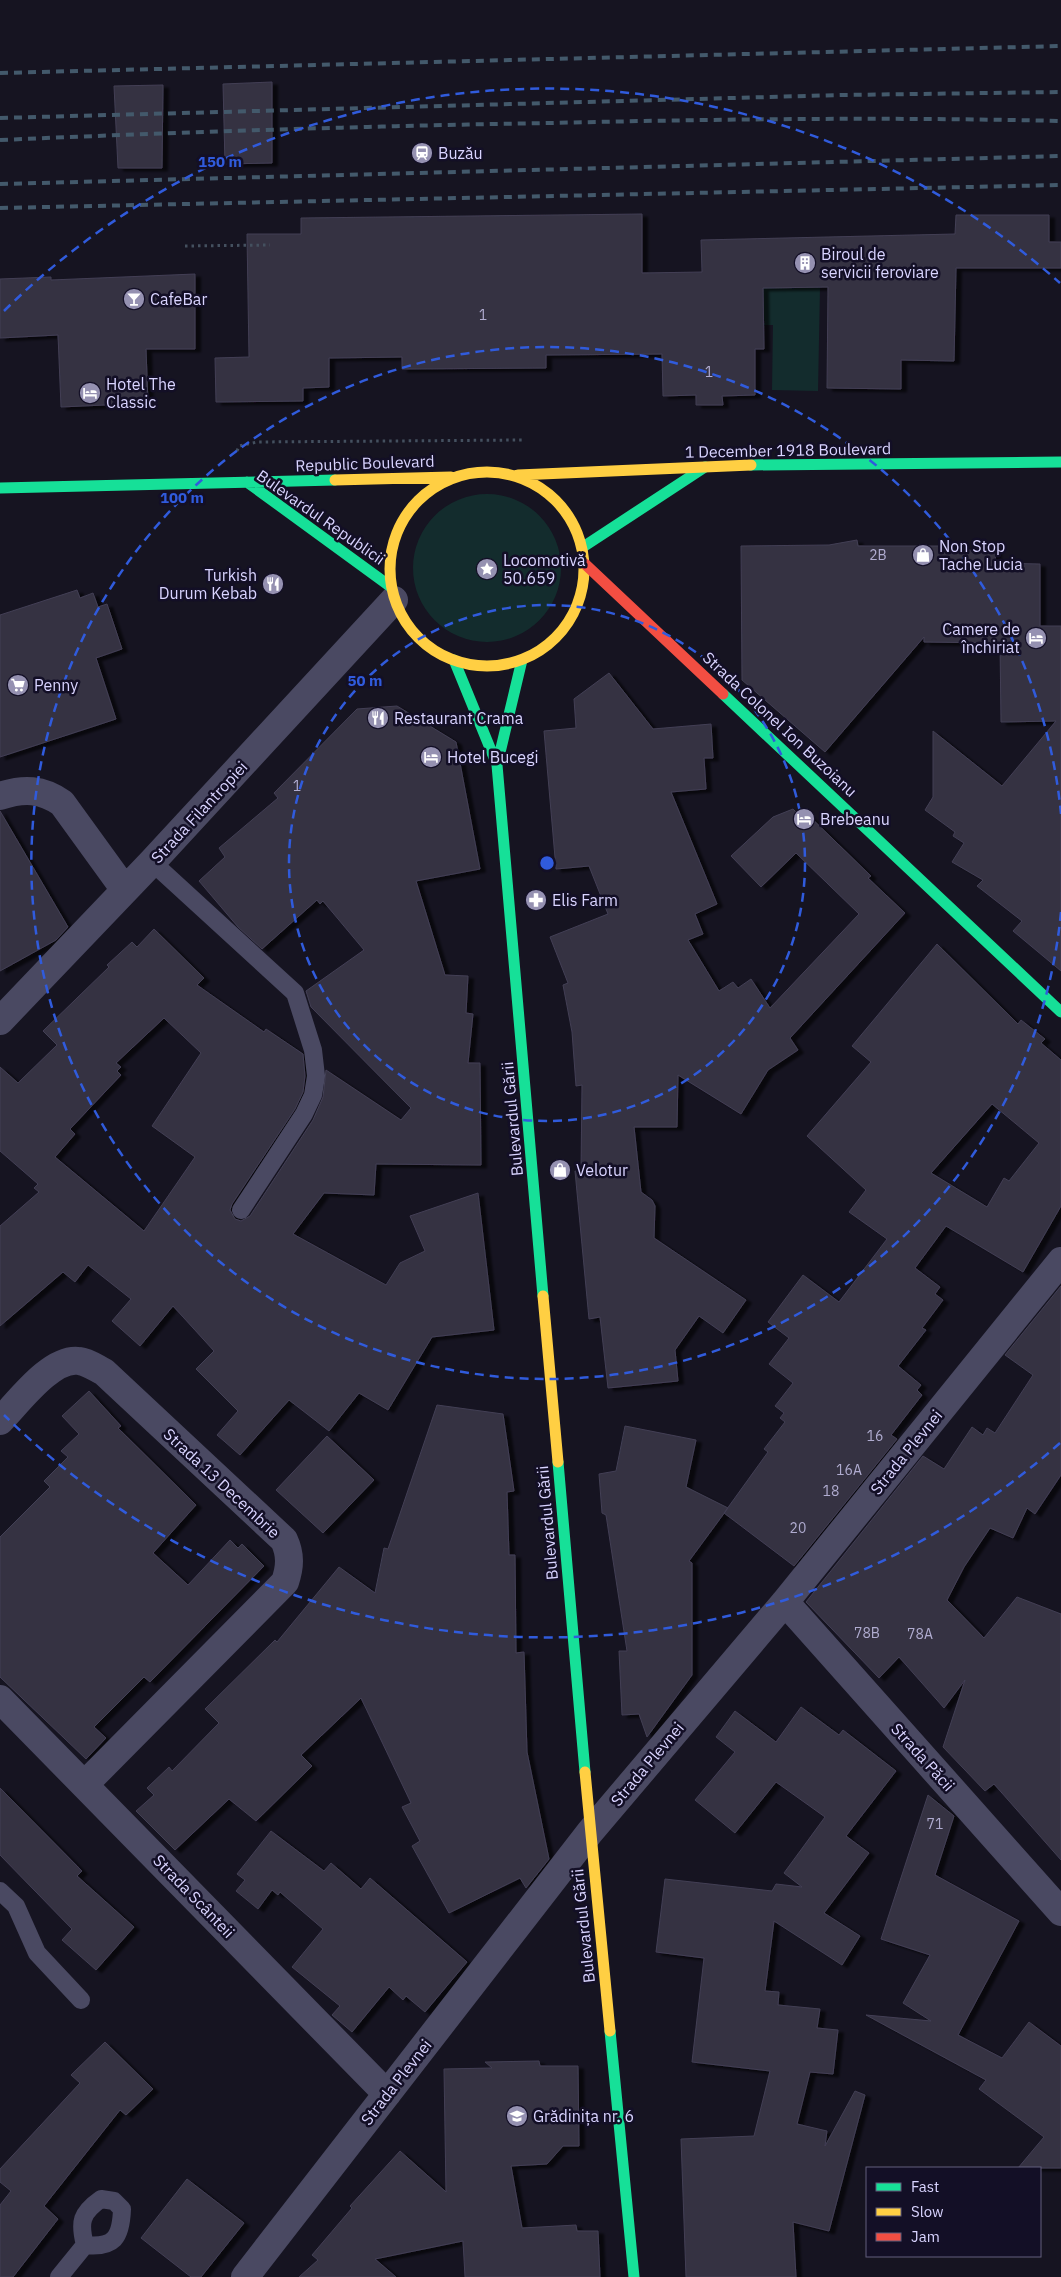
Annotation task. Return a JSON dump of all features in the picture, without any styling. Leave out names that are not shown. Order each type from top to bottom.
[{"type":"street","name":"1 December 1918 Boulevard","points":[[514,475],[706,466],[1061,462]]},
{"type":"street","points":[[583,547],[706,466]]},
{"type":"street","points":[[485,471],[514,475],[538,485],[559,502],[574,522],[583,547],[585,564],[583,589],[575,612],[562,632],[543,648],[522,660],[499,666],[476,666],[454,660],[428,646],[407,626],[392,594],[390,553],[402,520],[424,494],[455,477],[485,471]]},
{"type":"street","name":"Republic Boulevard","points":[[247,482],[455,477]]},
{"type":"street","name":"Bulevardul Republicii","points":[[0,488],[247,482],[392,594]]},
{"type":"street","name":"Strada Colonel Ion Buzoianu","points":[[585,564],[1061,1012]]},
{"type":"street","name":"Strada Filantropiei","points":[[0,1020],[152,862],[392,594]]},
{"type":"street","name":"Bulevardul Gării","points":[[454,660],[497,765],[590,1832],[634,2277]]},
{"type":"street","name":"Bulevardul Gării","points":[[497,765],[522,660]]},
{"type":"street","points":[[8,793],[34,790],[51,795],[62,803],[125,890]]},
{"type":"street","name":"Strada Plevnei","points":[[245,2277],[590,1832],[784,1602],[1061,1261]]},
{"type":"street","name":"Strada 13 Decembrie","points":[[0,1421],[52,1368],[66,1361],[90,1364],[104,1372],[284,1540],[290,1551],[289,1572],[284,1582],[85,1784]]},
{"type":"street","name":"Strada Păcii","points":[[784,1602],[1061,1912]]},
{"type":"street","name":"Strada Scânteii","points":[[0,1699],[387,2094]]},
{"type":"lane","points":[[152,862],[295,993],[313,1050],[316,1076],[313,1094],[304,1114],[241,1210]]},
{"type":"lane","points":[[0,1891],[16,1906],[37,1953],[81,2000]]},
{"type":"lane","points":[[59,2277],[85,2245]]},
{"type":"path","points":[[185,246],[270,245]]},
{"type":"path","points":[[224,483],[239,446],[256,442],[526,440]]},
{"type":"green space","points":[[820,287],[818,391],[772,390],[773,325],[762,325],[762,288]]},
{"type":"green space","points":[[487,494],[515,499],[528,506],[539,516],[549,527],[556,540],[561,568],[556,596],[549,609],[539,620],[528,630],[515,637],[487,642],[459,637],[446,630],[435,620],[425,609],[418,596],[413,568],[418,540],[425,527],[435,516],[446,506],[459,499]]},
{"type":"building","points":[[272,82],[272,163],[225,164],[223,84]]},
{"type":"building","points":[[163,85],[162,168],[118,168],[114,86]]},
{"type":"building","points":[[642,214],[642,273],[702,272],[701,240],[955,234],[956,215],[1049,215],[1049,242],[1061,242],[1061,268],[956,268],[954,361],[901,360],[901,389],[827,388],[828,287],[763,288],[764,349],[755,349],[755,395],[722,396],[723,405],[696,405],[696,395],[663,396],[662,354],[546,355],[546,368],[402,369],[402,357],[329,358],[329,387],[303,388],[303,401],[216,402],[215,358],[249,357],[247,234],[301,234],[301,218]]},
{"type":"building","points":[[195,274],[195,349],[146,349],[148,403],[61,407],[58,335],[0,338],[0,279],[51,277],[51,280]]},
{"type":"building","points":[[857,540],[858,546],[948,546],[948,550],[996,550],[995,563],[1040,564],[1040,626],[1061,626],[1061,971],[1013,931],[1022,921],[977,886],[983,880],[952,862],[964,843],[953,836],[955,832],[925,810],[933,797],[933,731],[1002,786],[1056,721],[1001,722],[1000,643],[924,642],[924,637],[825,752],[742,680],[741,546],[829,545]]},
{"type":"building","points":[[77,590],[80,598],[93,593],[98,607],[107,604],[122,649],[96,658],[116,719],[0,757],[0,615]]},
{"type":"building","points":[[609,673],[653,729],[711,724],[713,758],[704,758],[706,789],[671,792],[717,904],[695,914],[703,934],[688,940],[719,991],[733,982],[738,988],[751,979],[770,1008],[859,914],[796,853],[761,887],[731,856],[773,817],[793,809],[799,815],[803,810],[871,876],[868,878],[905,913],[790,1038],[798,1050],[768,1070],[741,1114],[678,1075],[677,1127],[634,1127],[641,1192],[652,1200],[655,1206],[654,1238],[746,1300],[723,1333],[699,1316],[675,1350],[678,1381],[608,1388],[600,1317],[589,1319],[575,1171],[581,1171],[582,1085],[576,1086],[572,1032],[563,985],[568,983],[550,937],[608,914],[589,866],[556,869],[544,731],[576,728],[574,699]]},
{"type":"building","points":[[397,706],[456,742],[480,869],[416,881],[445,975],[468,976],[466,1013],[473,1014],[468,1063],[480,1063],[481,1165],[376,1164],[374,1195],[324,1193],[293,1234],[386,1285],[400,1263],[425,1251],[410,1216],[478,1193],[494,1330],[432,1337],[388,1410],[359,1393],[329,1431],[289,1400],[240,1455],[217,1435],[238,1411],[196,1369],[214,1351],[173,1306],[140,1346],[112,1321],[131,1299],[88,1265],[75,1282],[63,1272],[0,1326],[0,1226],[39,1192],[34,1188],[38,1184],[0,1151],[0,1067],[18,1083],[57,1045],[43,1031],[132,942],[137,947],[154,929],[204,978],[197,985],[264,1032],[266,1029],[303,1054],[305,1076],[303,1092],[295,1109],[232,1204],[230,1210],[235,1219],[241,1221],[250,1216],[313,1120],[323,1097],[326,1070],[401,1120],[411,1108],[311,1007],[306,991],[364,950],[323,901],[320,904],[317,900],[262,949],[238,927],[199,881],[225,857],[219,848],[278,798],[274,793],[357,709]],"holes":[[[164,1018],[201,1053],[152,1126],[195,1157],[144,1231],[55,1157],[75,1134],[70,1129],[121,1075],[117,1071],[121,1067],[116,1063]]]},
{"type":"building","points":[[0,811],[68,927],[56,940],[0,971]]},
{"type":"building","points":[[937,944],[1018,1024],[1021,1020],[1045,1039],[1041,1043],[1061,1060],[1061,1206],[1023,1272],[946,1226],[915,1268],[940,1287],[935,1294],[943,1300],[922,1328],[926,1330],[898,1366],[921,1385],[917,1390],[922,1395],[891,1435],[897,1439],[794,1566],[724,1513],[768,1452],[764,1449],[785,1422],[780,1418],[784,1413],[775,1406],[793,1383],[769,1364],[789,1338],[768,1322],[803,1275],[839,1302],[887,1239],[849,1212],[866,1190],[807,1136],[871,1062],[852,1046]],"holes":[[[992,1104],[1039,1143],[1009,1181],[1004,1178],[987,1207],[931,1173]]]},
{"type":"building","points":[[1061,1286],[1061,1475],[1035,1514],[1027,1508],[1013,1538],[990,1528],[964,1567],[947,1600],[984,1638],[1017,1597],[1061,1614],[1061,1860],[994,1784],[985,1791],[943,1747],[965,1680],[944,1708],[899,1657],[879,1678],[806,1602],[923,1456],[944,1469],[972,1427],[983,1435],[987,1428],[995,1433],[1033,1375],[1005,1355]]},
{"type":"building","points":[[89,1391],[121,1426],[118,1428],[196,1505],[153,1553],[188,1585],[230,1540],[238,1548],[242,1544],[264,1566],[150,1682],[144,1677],[94,1727],[106,1738],[86,1759],[0,1677],[0,1537],[50,1487],[44,1481],[68,1457],[61,1451],[79,1434],[62,1416]]},
{"type":"building","points":[[437,1405],[503,1414],[514,1491],[507,1492],[509,1555],[515,1555],[516,1653],[524,1652],[527,1752],[549,1859],[526,1888],[520,1878],[449,1913],[412,1846],[420,1841],[402,1807],[411,1803],[361,1698],[301,1755],[312,1766],[256,1821],[229,1799],[175,1850],[136,1811],[154,1795],[147,1788],[169,1767],[172,1771],[219,1723],[205,1709],[275,1640],[277,1642],[339,1567],[375,1593],[384,1548],[388,1549]]},
{"type":"building","points":[[625,1426],[696,1440],[686,1487],[728,1508],[689,1561],[692,1563],[692,1675],[647,1737],[639,1714],[622,1715],[619,1651],[627,1651],[606,1515],[602,1513],[599,1474],[616,1471]]},
{"type":"building","points":[[327,1436],[374,1480],[323,1533],[276,1490]]},
{"type":"building","points":[[801,1707],[839,1735],[843,1730],[896,1771],[846,1836],[869,1853],[824,1913],[860,1936],[842,1965],[774,1921],[765,1991],[779,1992],[778,2005],[820,2009],[817,2028],[838,2030],[833,2074],[810,2072],[797,2124],[827,2131],[825,2146],[855,2091],[865,2095],[829,2231],[793,2222],[796,2277],[686,2277],[681,2139],[754,2136],[770,2071],[692,2062],[704,1958],[656,1952],[665,1879],[772,1891],[776,1884],[802,1887],[784,1873],[825,1817],[776,1782],[735,1833],[695,1800],[735,1752],[716,1737],[735,1711],[776,1742]]},
{"type":"building","points":[[0,1788],[82,1871],[77,1876],[134,1927],[96,1970],[62,1940],[72,1929],[0,1855]]},
{"type":"building","points":[[928,1795],[954,1816],[935,1875],[1019,1921],[958,2035],[1002,2058],[1029,2022],[1061,2046],[1061,2168],[1019,2167],[1044,2137],[979,2089],[986,2080],[866,2015],[931,2021],[903,2003],[930,1955],[881,1939]]},
{"type":"building","points":[[271,1831],[324,1871],[331,1863],[361,1889],[370,1878],[467,1962],[425,2012],[406,1996],[403,2000],[389,1987],[352,2032],[332,2015],[340,2006],[292,1967],[323,1929],[280,1892],[278,1895],[272,1890],[258,1909],[236,1891],[245,1880],[237,1874]]},
{"type":"building","points":[[105,2042],[153,2089],[126,2115],[120,2110],[44,2206],[58,2219],[13,2277],[0,2277],[0,2205],[11,2191],[0,2182],[0,2169],[80,2083],[71,2075]]},
{"type":"building","points":[[539,2061],[540,2066],[578,2066],[579,2146],[563,2146],[547,2164],[511,2166],[522,2228],[576,2225],[577,2231],[598,2231],[600,2277],[465,2277],[463,2241],[375,2259],[396,2277],[299,2277],[318,2260],[312,2255],[352,2208],[350,2206],[400,2151],[446,2192],[444,2069],[492,2068],[485,2062]]},
{"type":"building","points":[[187,2179],[244,2223],[201,2277],[191,2277],[141,2238]]},
{"type":"railway","points":[[0,73],[1061,46]]},
{"type":"railway","points":[[0,118],[842,95],[1061,92]]},
{"type":"railway","points":[[0,140],[206,132],[677,120],[1061,121]]},
{"type":"railway","points":[[0,184],[1061,156]]},
{"type":"railway","points":[[0,208],[1061,185]]},
{"type":"traffic: fast","points":[[751,465],[1061,462]]},
{"type":"traffic: fast","points":[[583,547],[705,467]]},
{"type":"traffic: fast","points":[[0,488],[335,480]]},
{"type":"traffic: fast","points":[[247,482],[391,587]]},
{"type":"traffic: fast","points":[[454,660],[497,765],[543,1296]]},
{"type":"traffic: fast","points":[[497,765],[522,660]]},
{"type":"traffic: fast","points":[[723,694],[1061,1012]]},
{"type":"traffic: fast","points":[[558,1462],[585,1772]]},
{"type":"traffic: fast","points":[[610,2031],[634,2277]]},
{"type":"traffic: slow","points":[[518,475],[751,465]]},
{"type":"traffic: slow","points":[[477,472],[497,472],[533,483],[556,500],[568,515],[577,532],[584,559],[584,569],[584,579],[577,606],[568,623],[556,638],[541,650],[524,659],[497,666],[477,666],[441,655],[425,644],[412,631],[401,615],[394,597],[390,579],[390,559],[401,523],[412,507],[425,494],[441,483],[459,476],[477,472]]},
{"type":"traffic: slow","points":[[335,480],[451,477]]},
{"type":"traffic: slow","points":[[543,1296],[558,1462]]},
{"type":"traffic: slow","points":[[585,1772],[610,2031]]},
{"type":"traffic: jam","points":[[585,564],[723,694]]},
{"type":"place","name":"Buzău","points":[[422,153]]},
{"type":"place","name":"Biroul de servicii feroviare","points":[[805,263]]},
{"type":"place","name":"CafeBar","points":[[134,299]]},
{"type":"place","name":"Hotel The Classic","points":[[90,393]]},
{"type":"place","name":"Non Stop Tache Lucia","points":[[923,555]]},
{"type":"place","name":"Locomotivă 50.659","points":[[487,569]]},
{"type":"place","name":"Turkish Durum Kebab","points":[[273,584]]},
{"type":"place","name":"Camere de închiriat","points":[[1036,638]]},
{"type":"place","name":"Penny","points":[[18,685]]},
{"type":"place","name":"Restaurant Crama","points":[[378,718]]},
{"type":"place","name":"Hotel Bucegi","points":[[431,757]]},
{"type":"place","name":"Brebeanu","points":[[804,819]]},
{"type":"place","name":"Elis Farm","points":[[536,900]]},
{"type":"place","name":"Velotur","points":[[560,1170]]},
{"type":"place","name":"Grădinița nr. 6","points":[[517,2116]]}]
